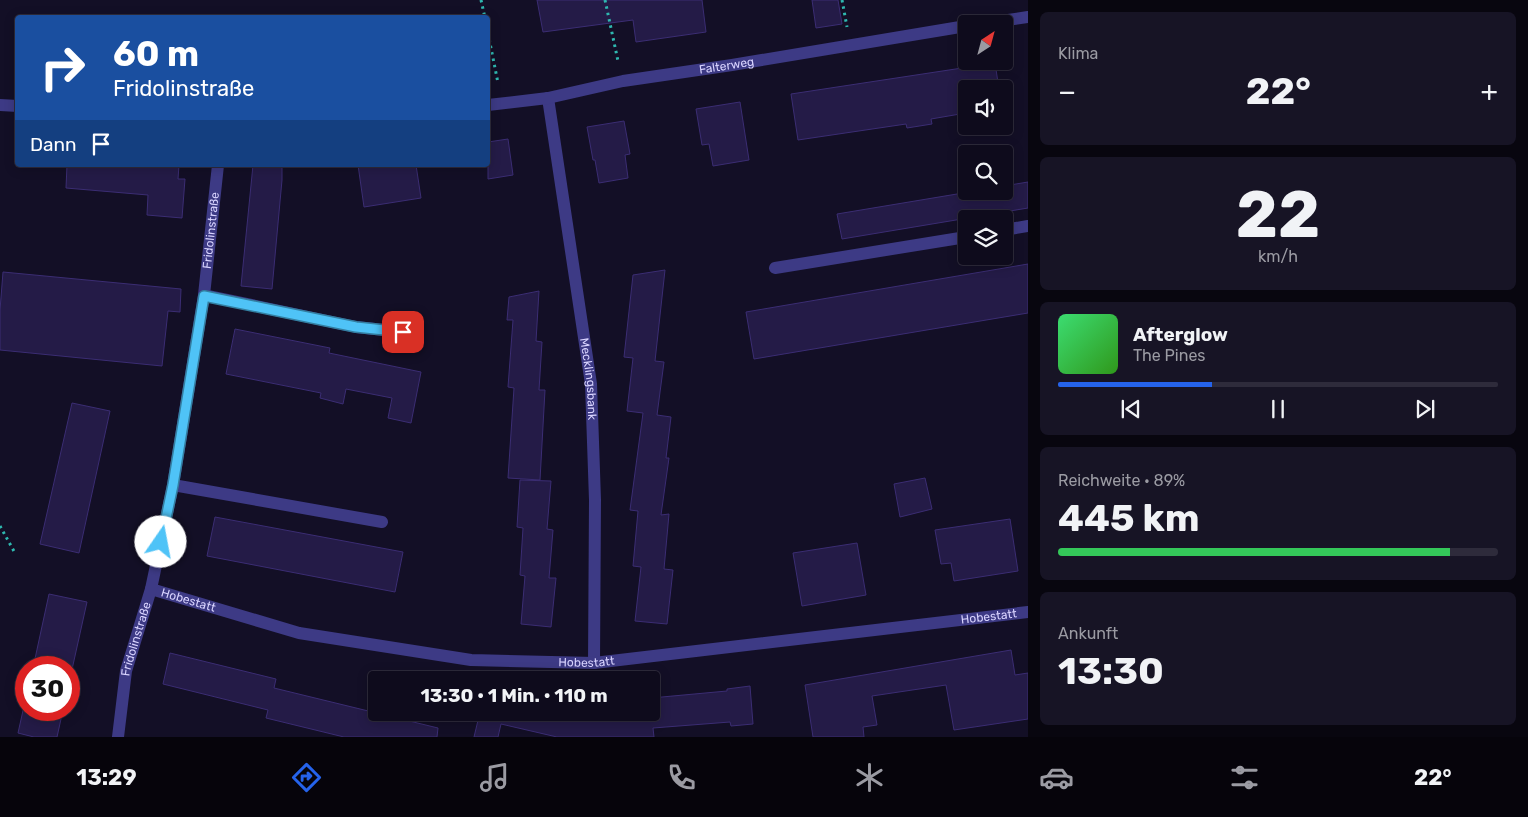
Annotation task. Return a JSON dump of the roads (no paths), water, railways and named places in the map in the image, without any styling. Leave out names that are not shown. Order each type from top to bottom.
[{"type":"street","points":[[1013,19],[1028,17]]},
{"type":"street","name":"Falterweg","points":[[490,105],[548,98],[623,81],[958,27]]},
{"type":"street","name":"Mecklingsbank","points":[[548,98],[590,384],[595,500],[594,663]]},
{"type":"street","points":[[0,105],[15,106]]},
{"type":"street","name":"Fridolinstraße","points":[[118,737],[126,671],[151,588],[173,485],[204,296],[218,167]]},
{"type":"street","points":[[1013,228],[1028,226]]},
{"type":"street","points":[[775,268],[958,237]]},
{"type":"street","points":[[204,296],[356,327],[403,332]]},
{"type":"street","points":[[173,485],[382,522]]},
{"type":"street","name":"Hobestatt","points":[[151,588],[299,633],[388,649],[471,660],[594,663],[1028,612]]}]
